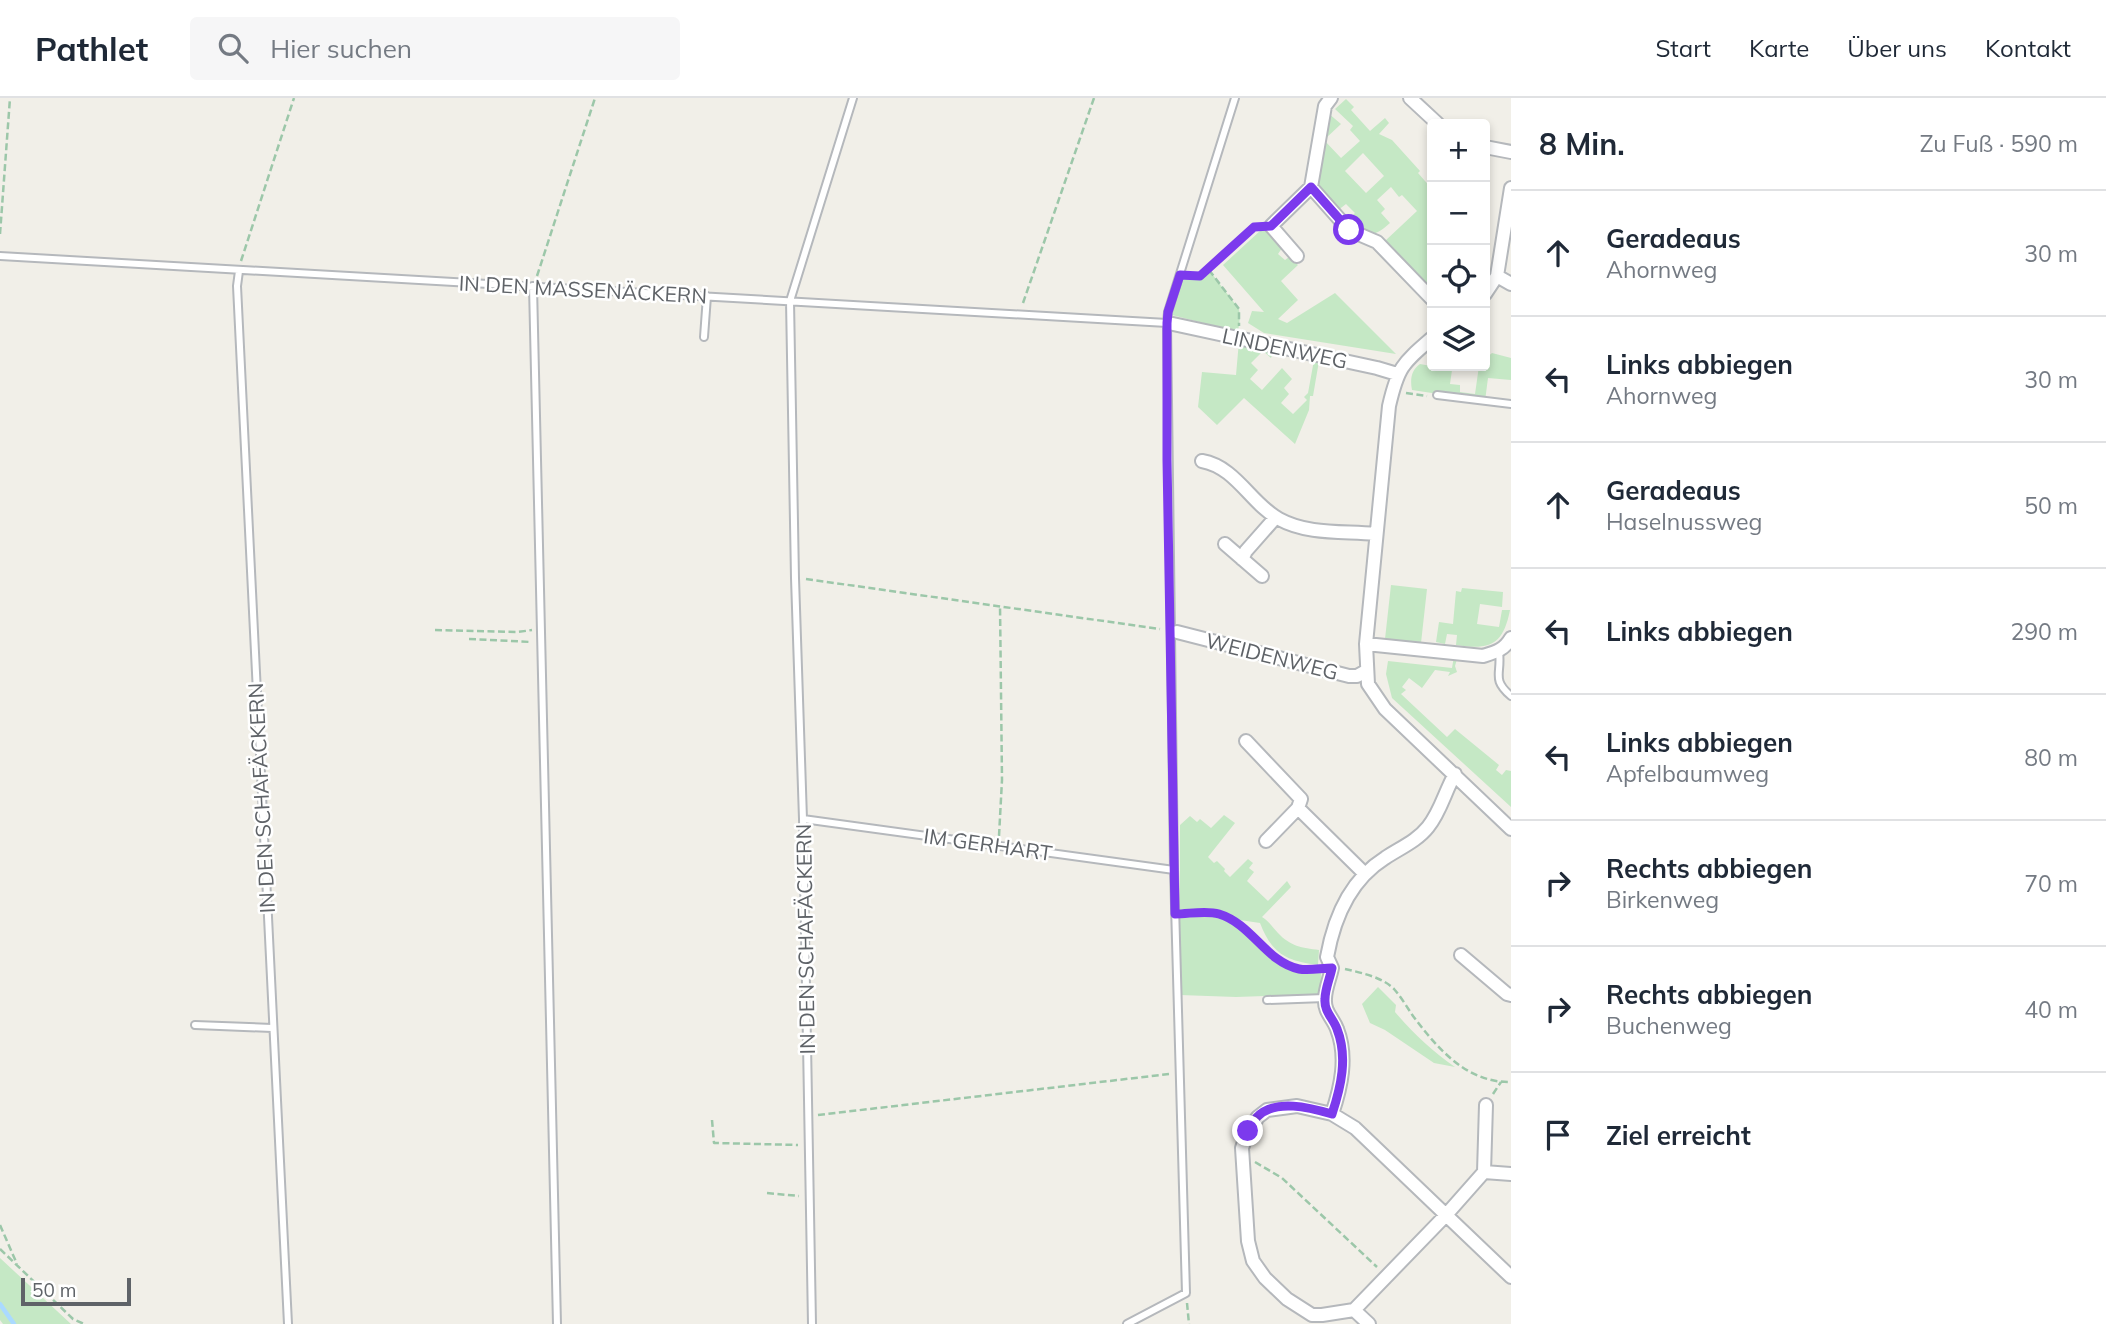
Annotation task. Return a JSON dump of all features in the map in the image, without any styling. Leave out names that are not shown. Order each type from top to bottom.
[{"type":"street","points":[[1410,98],[1433,119]]},
{"type":"street","points":[[1297,256],[1267,226],[1311,187],[1325,101]]},
{"type":"street","points":[[1490,148],[1511,152]]},
{"type":"street","points":[[1311,187],[1349,230],[1377,242],[1427,294]]},
{"type":"street","points":[[1490,286],[1497,276],[1511,188]]},
{"type":"street","points":[[1497,276],[1511,284]]},
{"type":"street","name":"LINDENWEG","points":[[1170,323],[1397,374]]},
{"type":"street","points":[[1427,342],[1408,359],[1397,374],[1389,406],[1366,644],[1368,684],[1385,709],[1511,828]]},
{"type":"street","points":[[1202,461],[1224,469],[1276,517],[1298,527],[1317,531],[1375,534]]},
{"type":"street","points":[[1242,559],[1276,517]]},
{"type":"street","points":[[1225,544],[1262,576]]},
{"type":"street","name":"WEIDENWEG","points":[[1174,631],[1349,676],[1357,676],[1366,671]]},
{"type":"street","points":[[1366,644],[1483,656],[1499,652],[1511,638]]},
{"type":"street","points":[[1246,741],[1301,799],[1298,808],[1266,841]]},
{"type":"street","points":[[1332,1114],[1339,1093],[1342,1053],[1339,1034],[1326,1011],[1325,998],[1332,968],[1327,957],[1336,917],[1365,874],[1383,859],[1409,845],[1428,828],[1440,810],[1455,774]]},
{"type":"street","points":[[1298,808],[1365,874]]},
{"type":"street","points":[[1461,955],[1511,995]]},
{"type":"street","points":[[1486,1105],[1484,1172],[1446,1214],[1354,1310],[1311,1319],[1265,1278],[1253,1261],[1248,1241],[1242,1148],[1248,1131],[1258,1116],[1267,1110],[1297,1106],[1332,1114],[1355,1128],[1446,1214],[1511,1277]]},
{"type":"street","points":[[1484,1172],[1511,1174]]},
{"type":"street","points":[[1354,1310],[1369,1324]]},
{"type":"lane","name":"IN DEN SCHAFÄCKERN","points":[[812,1324],[790,302],[853,98]]},
{"type":"lane","points":[[1127,1324],[1186,1293],[1174,870],[1174,631],[1167,460],[1168,312],[1234,98]]},
{"type":"lane","name":"IN DEN MASSENÄCKERN","points":[[0,256],[1170,323]]},
{"type":"lane","name":"IN DEN SCHAFÄCKERN","points":[[239,271],[237,286],[288,1324]]},
{"type":"lane","points":[[533,286],[557,1324]]},
{"type":"lane","points":[[704,337],[707,296]]},
{"type":"lane","points":[[1437,395],[1511,404]]},
{"type":"lane","points":[[1499,652],[1498,678],[1501,687],[1511,696]]},
{"type":"lane","name":"IM GERHART","points":[[803,819],[1174,870]]},
{"type":"lane","points":[[1267,1000],[1325,998]]},
{"type":"lane","points":[[195,1025],[272,1028]]},
{"type":"path","points":[[0,234],[10,98]]},
{"type":"path","points":[[239,271],[294,98]]},
{"type":"path","points":[[533,286],[595,98]]},
{"type":"path","points":[[1020,313],[1094,98]]},
{"type":"path","points":[[1180,275],[1200,276],[1254,227],[1267,226]]},
{"type":"path","points":[[1209,270],[1239,309],[1236,337]]},
{"type":"path","points":[[1393,390],[1427,396],[1437,395]]},
{"type":"path","points":[[795,578],[1174,631]]},
{"type":"path","points":[[999,845],[1002,780],[1000,605]]},
{"type":"path","points":[[435,630],[518,632],[541,625]]},
{"type":"path","points":[[469,639],[541,642]]},
{"type":"path","points":[[1175,914],[1221,915],[1236,921],[1282,962],[1300,969],[1332,968],[1362,973],[1387,984],[1449,1058],[1469,1072],[1488,1080],[1511,1082]]},
{"type":"path","points":[[808,1116],[1180,1073]]},
{"type":"path","points":[[712,1120],[714,1143],[808,1146]]},
{"type":"path","points":[[1243,1162],[1254,1161],[1282,1178],[1380,1269],[1389,1273]]},
{"type":"path","points":[[766,1193],[810,1196]]},
{"type":"path","points":[[0,1225],[18,1265]]},
{"type":"path","points":[[0,1249],[73,1319],[84,1324]]},
{"type":"path","points":[[1186,1293],[1189,1324]]},
{"type":"green space","points":[[1346,99],[1354,107],[1351,110],[1370,131],[1385,118],[1389,123],[1379,134],[1392,140],[1420,171],[1418,173],[1427,183],[1427,288],[1385,241],[1417,211],[1402,195],[1399,197],[1391,187],[1377,200],[1385,209],[1381,213],[1390,223],[1378,232],[1367,235],[1347,220],[1355,213],[1346,204],[1337,211],[1316,188],[1328,113],[1341,124],[1324,140],[1341,158],[1360,141],[1350,130],[1353,126],[1335,109]],"holes":[[[1363,153],[1384,176],[1366,193],[1345,171]]]},
{"type":"green space","points":[[1261,230],[1272,231],[1284,245],[1278,254],[1285,260],[1289,257],[1298,265],[1281,281],[1298,300],[1278,319],[1287,323],[1335,293],[1396,354],[1264,333],[1248,323],[1252,311],[1264,312],[1223,265]]},
{"type":"green space","points":[[1209,270],[1239,309],[1238,332],[1172,315],[1183,276],[1200,276]]},
{"type":"green space","points":[[1239,341],[1274,348],[1271,358],[1263,351],[1251,363],[1258,370],[1250,379],[1262,390],[1282,368],[1292,379],[1284,388],[1289,394],[1281,403],[1293,414],[1307,400],[1304,397],[1308,393],[1314,360],[1319,361],[1309,410],[1295,444],[1244,398],[1217,425],[1198,407],[1202,372],[1236,375]]},
{"type":"green space","points":[[1490,355],[1511,358],[1511,380],[1488,378],[1485,401],[1412,390],[1412,376],[1420,364],[1427,365],[1427,371],[1452,371],[1450,384],[1460,385],[1460,392],[1475,394],[1478,371],[1490,371]]},
{"type":"green space","points":[[1391,585],[1427,589],[1421,643],[1385,639]]},
{"type":"green space","points":[[1462,588],[1503,592],[1502,607],[1480,604],[1477,624],[1499,627],[1502,610],[1510,610],[1503,631],[1493,643],[1477,647],[1456,645],[1457,635],[1447,634],[1445,644],[1436,642],[1439,622],[1453,624],[1456,591],[1461,592]]},
{"type":"green space","points":[[1454,656],[1457,659],[1457,672],[1448,676],[1450,672],[1435,670],[1422,688],[1409,678],[1402,687],[1406,690],[1401,694],[1447,737],[1455,729],[1499,765],[1496,770],[1502,775],[1506,770],[1511,771],[1511,807],[1392,698],[1386,674],[1388,661],[1452,668]]},
{"type":"green space","points":[[1224,815],[1235,823],[1208,857],[1214,863],[1217,861],[1230,877],[1248,859],[1253,863],[1249,868],[1254,872],[1247,881],[1268,901],[1287,881],[1291,887],[1262,917],[1292,944],[1319,950],[1318,965],[1297,961],[1275,949],[1260,923],[1240,920],[1223,912],[1180,911],[1180,825],[1190,816],[1197,822],[1200,819],[1211,828]]},
{"type":"green space","points":[[1206,915],[1237,926],[1278,962],[1299,972],[1321,970],[1322,994],[1236,997],[1180,995],[1180,917]]},
{"type":"green space","points":[[1378,987],[1396,1005],[1395,1012],[1409,1027],[1431,1049],[1455,1067],[1434,1063],[1370,1023],[1362,1004]]},
{"type":"green space","points":[[0,1258],[71,1324],[3,1324],[0,1320]]},
{"type":"waterway","points":[[0,1304],[14,1324]]},
{"type":"route","points":[[1248,1131],[1258,1116],[1267,1110],[1280,1107],[1297,1106],[1332,1114],[1339,1093],[1342,1053],[1336,1025],[1326,1011],[1325,998],[1332,968],[1300,969],[1282,962],[1236,921],[1221,915],[1175,914],[1167,460],[1168,312],[1180,275],[1200,276],[1209,270],[1254,227],[1271,226],[1311,187],[1349,230]]}]
